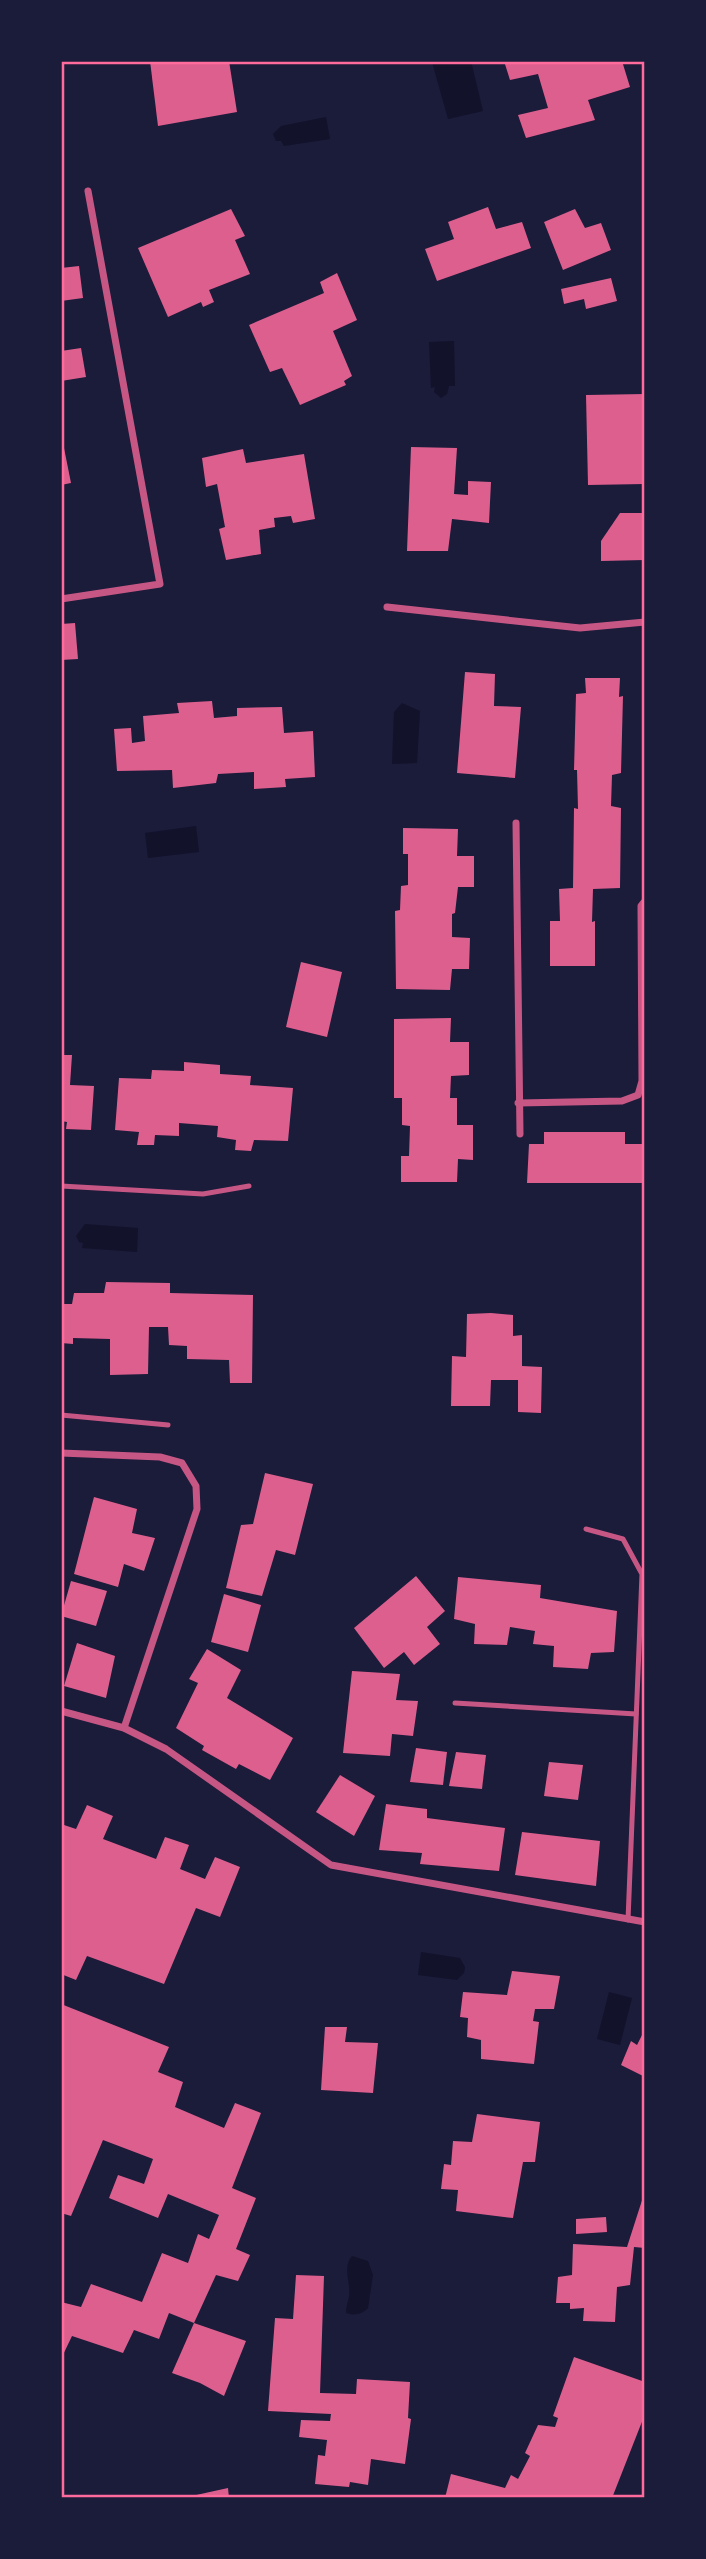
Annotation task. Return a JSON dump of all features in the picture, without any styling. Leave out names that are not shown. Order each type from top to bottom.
[{"type":"street","points":[[61,599],[160,584],[88,191]]},
{"type":"street","points":[[387,607],[580,628],[645,622]]},
{"type":"street","points":[[516,823],[520,1134]]},
{"type":"street","points":[[519,1103],[622,1101],[638,1095],[642,1081],[641,906],[645,901]]},
{"type":"street","points":[[61,1453],[160,1457],[182,1464],[196,1486],[197,1509],[124,1728]]},
{"type":"street","points":[[61,1711],[124,1728],[166,1749],[331,1865],[645,1922]]},
{"type":"lane","points":[[61,1186],[203,1194],[250,1186]]},
{"type":"lane","points":[[61,1415],[168,1425]]},
{"type":"lane","points":[[586,1529],[623,1539],[642,1574],[628,1920]]},
{"type":"lane","points":[[455,1703],[636,1714]]},
{"type":"shaded area","points":[[471,61],[483,111],[448,119],[432,62]]},
{"type":"shaded area","points":[[326,117],[330,139],[284,146],[281,141],[276,141],[273,134],[281,126]]},
{"type":"shaded area","points":[[454,341],[455,386],[449,386],[447,394],[441,398],[434,392],[435,387],[431,388],[429,342]]},
{"type":"shaded area","points":[[402,703],[420,711],[417,763],[392,764],[394,712]]},
{"type":"shaded area","points":[[196,826],[199,852],[148,858],[145,833]]},
{"type":"shaded area","points":[[85,1224],[138,1228],[137,1252],[82,1248],[83,1243],[79,1242],[76,1236]]},
{"type":"shaded area","points":[[421,1952],[460,1958],[465,1967],[464,1973],[457,1980],[418,1975]]},
{"type":"shaded area","points":[[609,1992],[632,1998],[620,2045],[597,2039]]},
{"type":"shaded area","points":[[352,2256],[368,2261],[373,2275],[368,2308],[355,2314],[346,2313],[348,2265]]},
{"type":"building","points":[[150,61],[229,61],[237,112],[158,126]]},
{"type":"building","points":[[504,61],[622,61],[630,87],[588,100],[595,120],[526,138],[518,115],[548,108],[538,74],[510,80]]},
{"type":"building","points":[[488,207],[496,229],[522,222],[531,248],[437,281],[425,249],[454,239],[448,222]]},
{"type":"building","points":[[231,209],[245,236],[235,240],[250,274],[209,290],[214,302],[203,307],[201,302],[168,317],[138,248]]},
{"type":"building","points":[[575,209],[585,228],[601,223],[611,250],[563,270],[544,222]]},
{"type":"building","points":[[79,266],[83,298],[61,301],[61,268]]},
{"type":"building","points":[[337,273],[357,320],[333,331],[352,376],[344,381],[346,385],[300,405],[282,368],[270,372],[249,325],[324,293],[320,282]]},
{"type":"building","points":[[611,278],[617,301],[586,309],[584,299],[564,304],[561,289]]},
{"type":"building","points":[[81,348],[86,377],[61,381],[61,351]]},
{"type":"building","points":[[645,394],[645,484],[588,485],[586,395]]},
{"type":"building","points":[[61,433],[71,483],[61,485]]},
{"type":"building","points":[[411,447],[457,448],[454,494],[468,495],[468,481],[491,482],[489,523],[452,519],[448,551],[407,551]]},
{"type":"building","points":[[243,449],[246,463],[304,454],[315,519],[293,523],[291,516],[274,518],[275,527],[259,530],[261,554],[226,560],[219,529],[225,527],[217,484],[206,487],[202,458]]},
{"type":"building","points":[[620,513],[645,513],[645,560],[601,561],[601,541]]},
{"type":"building","points":[[75,623],[78,659],[61,660],[61,624]]},
{"type":"building","points":[[465,672],[495,674],[494,706],[521,707],[515,778],[457,773]]},
{"type":"building","points":[[585,678],[620,678],[619,697],[623,696],[621,773],[612,775],[611,806],[621,808],[620,888],[593,889],[595,966],[550,966],[550,921],[560,921],[559,889],[573,888],[574,808],[578,809],[577,770],[574,770],[576,694],[586,693]]},
{"type":"building","points":[[212,701],[214,718],[237,716],[237,708],[282,707],[284,733],[313,731],[315,777],[285,779],[286,787],[254,789],[254,772],[218,774],[216,783],[173,788],[172,770],[117,771],[114,729],[131,728],[132,743],[145,741],[143,716],[179,713],[177,703]]},
{"type":"building","points":[[403,828],[458,829],[457,856],[474,856],[474,887],[458,887],[455,913],[452,914],[452,937],[470,938],[469,969],[452,969],[450,990],[396,989],[395,911],[400,910],[401,886],[408,885],[408,854],[403,854]]},
{"type":"building","points":[[301,962],[342,972],[327,1037],[286,1027]]},
{"type":"building","points":[[451,1018],[450,1042],[469,1042],[469,1075],[451,1076],[450,1098],[457,1098],[457,1125],[473,1125],[473,1160],[458,1159],[457,1182],[401,1182],[401,1156],[409,1156],[410,1126],[402,1125],[402,1098],[394,1098],[394,1019]]},
{"type":"building","points":[[61,1055],[72,1055],[70,1085],[94,1086],[91,1130],[66,1129],[67,1122],[61,1121]]},
{"type":"building","points":[[184,1062],[220,1065],[220,1074],[251,1076],[250,1085],[293,1088],[288,1141],[254,1140],[251,1151],[235,1150],[236,1140],[217,1137],[218,1126],[179,1123],[179,1136],[155,1135],[154,1145],[137,1145],[139,1132],[115,1130],[119,1078],[151,1079],[152,1070],[184,1071]]},
{"type":"building","points":[[544,1132],[625,1132],[625,1144],[645,1144],[645,1183],[527,1183],[529,1144],[544,1144]]},
{"type":"building","points":[[106,1282],[170,1283],[170,1293],[253,1295],[252,1383],[230,1383],[229,1360],[187,1359],[187,1346],[169,1345],[168,1327],[149,1327],[148,1374],[110,1375],[110,1339],[73,1338],[73,1344],[61,1343],[61,1304],[72,1304],[74,1293],[104,1293]]},
{"type":"building","points":[[467,1314],[513,1315],[513,1336],[522,1335],[522,1366],[542,1367],[541,1413],[518,1412],[518,1380],[491,1380],[490,1406],[451,1406],[452,1356],[466,1357]]},
{"type":"building","points":[[265,1473],[313,1484],[295,1555],[276,1550],[262,1596],[226,1588],[241,1525],[253,1524]]},
{"type":"building","points":[[94,1497],[137,1509],[132,1533],[155,1538],[144,1571],[124,1564],[118,1587],[74,1574]]},
{"type":"building","points":[[416,1576],[445,1611],[427,1627],[440,1644],[414,1665],[404,1652],[384,1668],[354,1628]]},
{"type":"building","points":[[458,1577],[541,1585],[540,1598],[617,1611],[614,1652],[591,1653],[588,1669],[553,1667],[554,1646],[533,1644],[535,1631],[510,1627],[507,1645],[474,1644],[475,1624],[454,1619]]},
{"type":"building","points":[[71,1581],[107,1591],[96,1626],[61,1616]]},
{"type":"building","points":[[224,1594],[261,1605],[248,1652],[211,1642]]},
{"type":"building","points":[[77,1643],[115,1656],[106,1698],[64,1686]]},
{"type":"building","points":[[207,1649],[241,1670],[227,1698],[293,1738],[270,1780],[239,1764],[236,1769],[202,1750],[204,1746],[176,1728],[198,1683],[189,1679]]},
{"type":"building","points":[[352,1671],[400,1674],[396,1700],[418,1701],[413,1736],[392,1734],[390,1756],[343,1753]]},
{"type":"building","points":[[416,1748],[447,1752],[443,1785],[410,1782]]},
{"type":"building","points":[[456,1752],[486,1755],[482,1789],[449,1786]]},
{"type":"building","points":[[549,1762],[583,1765],[578,1800],[544,1796]]},
{"type":"building","points":[[340,1775],[375,1796],[354,1836],[316,1812]]},
{"type":"building","points":[[386,1804],[427,1809],[427,1818],[505,1828],[499,1871],[420,1864],[422,1853],[379,1850]]},
{"type":"building","points":[[87,1805],[113,1816],[103,1839],[156,1859],[165,1837],[189,1845],[180,1869],[205,1879],[215,1857],[240,1867],[220,1917],[196,1908],[164,1984],[87,1956],[76,1980],[61,1974],[61,1824],[76,1829]]},
{"type":"building","points":[[522,1832],[600,1841],[596,1886],[515,1875]]},
{"type":"building","points":[[512,1971],[560,1976],[554,2009],[535,2009],[533,2021],[539,2022],[534,2064],[481,2059],[481,2040],[467,2037],[468,2018],[460,2017],[463,1992],[507,1995]]},
{"type":"building","points":[[61,2004],[169,2047],[158,2072],[183,2082],[175,2107],[224,2128],[235,2103],[261,2113],[232,2188],[256,2198],[236,2249],[250,2255],[238,2281],[216,2275],[194,2323],[169,2313],[159,2339],[134,2330],[123,2353],[72,2336],[61,2359],[61,2302],[81,2307],[91,2284],[142,2302],[162,2253],[188,2263],[198,2234],[209,2239],[219,2215],[168,2194],[158,2218],[109,2198],[118,2175],[144,2184],[153,2159],[103,2140],[71,2216],[61,2213]]},
{"type":"building","points":[[325,2027],[347,2027],[345,2042],[378,2043],[373,2093],[321,2090]]},
{"type":"building","points":[[645,2029],[645,2077],[621,2065],[631,2041],[637,2045]]},
{"type":"building","points":[[477,2114],[540,2122],[535,2162],[523,2162],[513,2218],[456,2211],[458,2190],[441,2189],[444,2164],[451,2165],[453,2141],[472,2142]]},
{"type":"building","points":[[645,2191],[645,2248],[634,2247],[630,2285],[617,2287],[615,2322],[583,2321],[584,2308],[570,2309],[570,2303],[556,2303],[558,2277],[572,2275],[573,2244],[627,2247]]},
{"type":"building","points":[[606,2217],[607,2232],[576,2234],[576,2219]]},
{"type":"building","points":[[296,2275],[324,2276],[320,2393],[356,2394],[357,2379],[410,2382],[408,2418],[411,2419],[405,2464],[371,2459],[368,2485],[350,2482],[349,2487],[315,2484],[318,2455],[325,2456],[327,2440],[299,2437],[301,2420],[330,2421],[331,2414],[268,2411],[275,2318],[293,2319]]},
{"type":"building","points":[[194,2323],[246,2341],[224,2396],[200,2383],[172,2373]]},
{"type":"building","points":[[574,2357],[645,2382],[645,2414],[612,2498],[445,2498],[451,2474],[505,2488],[511,2475],[518,2479],[530,2456],[525,2453],[538,2425],[555,2427],[558,2418],[553,2416]]},
{"type":"building","points":[[228,2488],[229,2498],[187,2498],[187,2497]]}]
